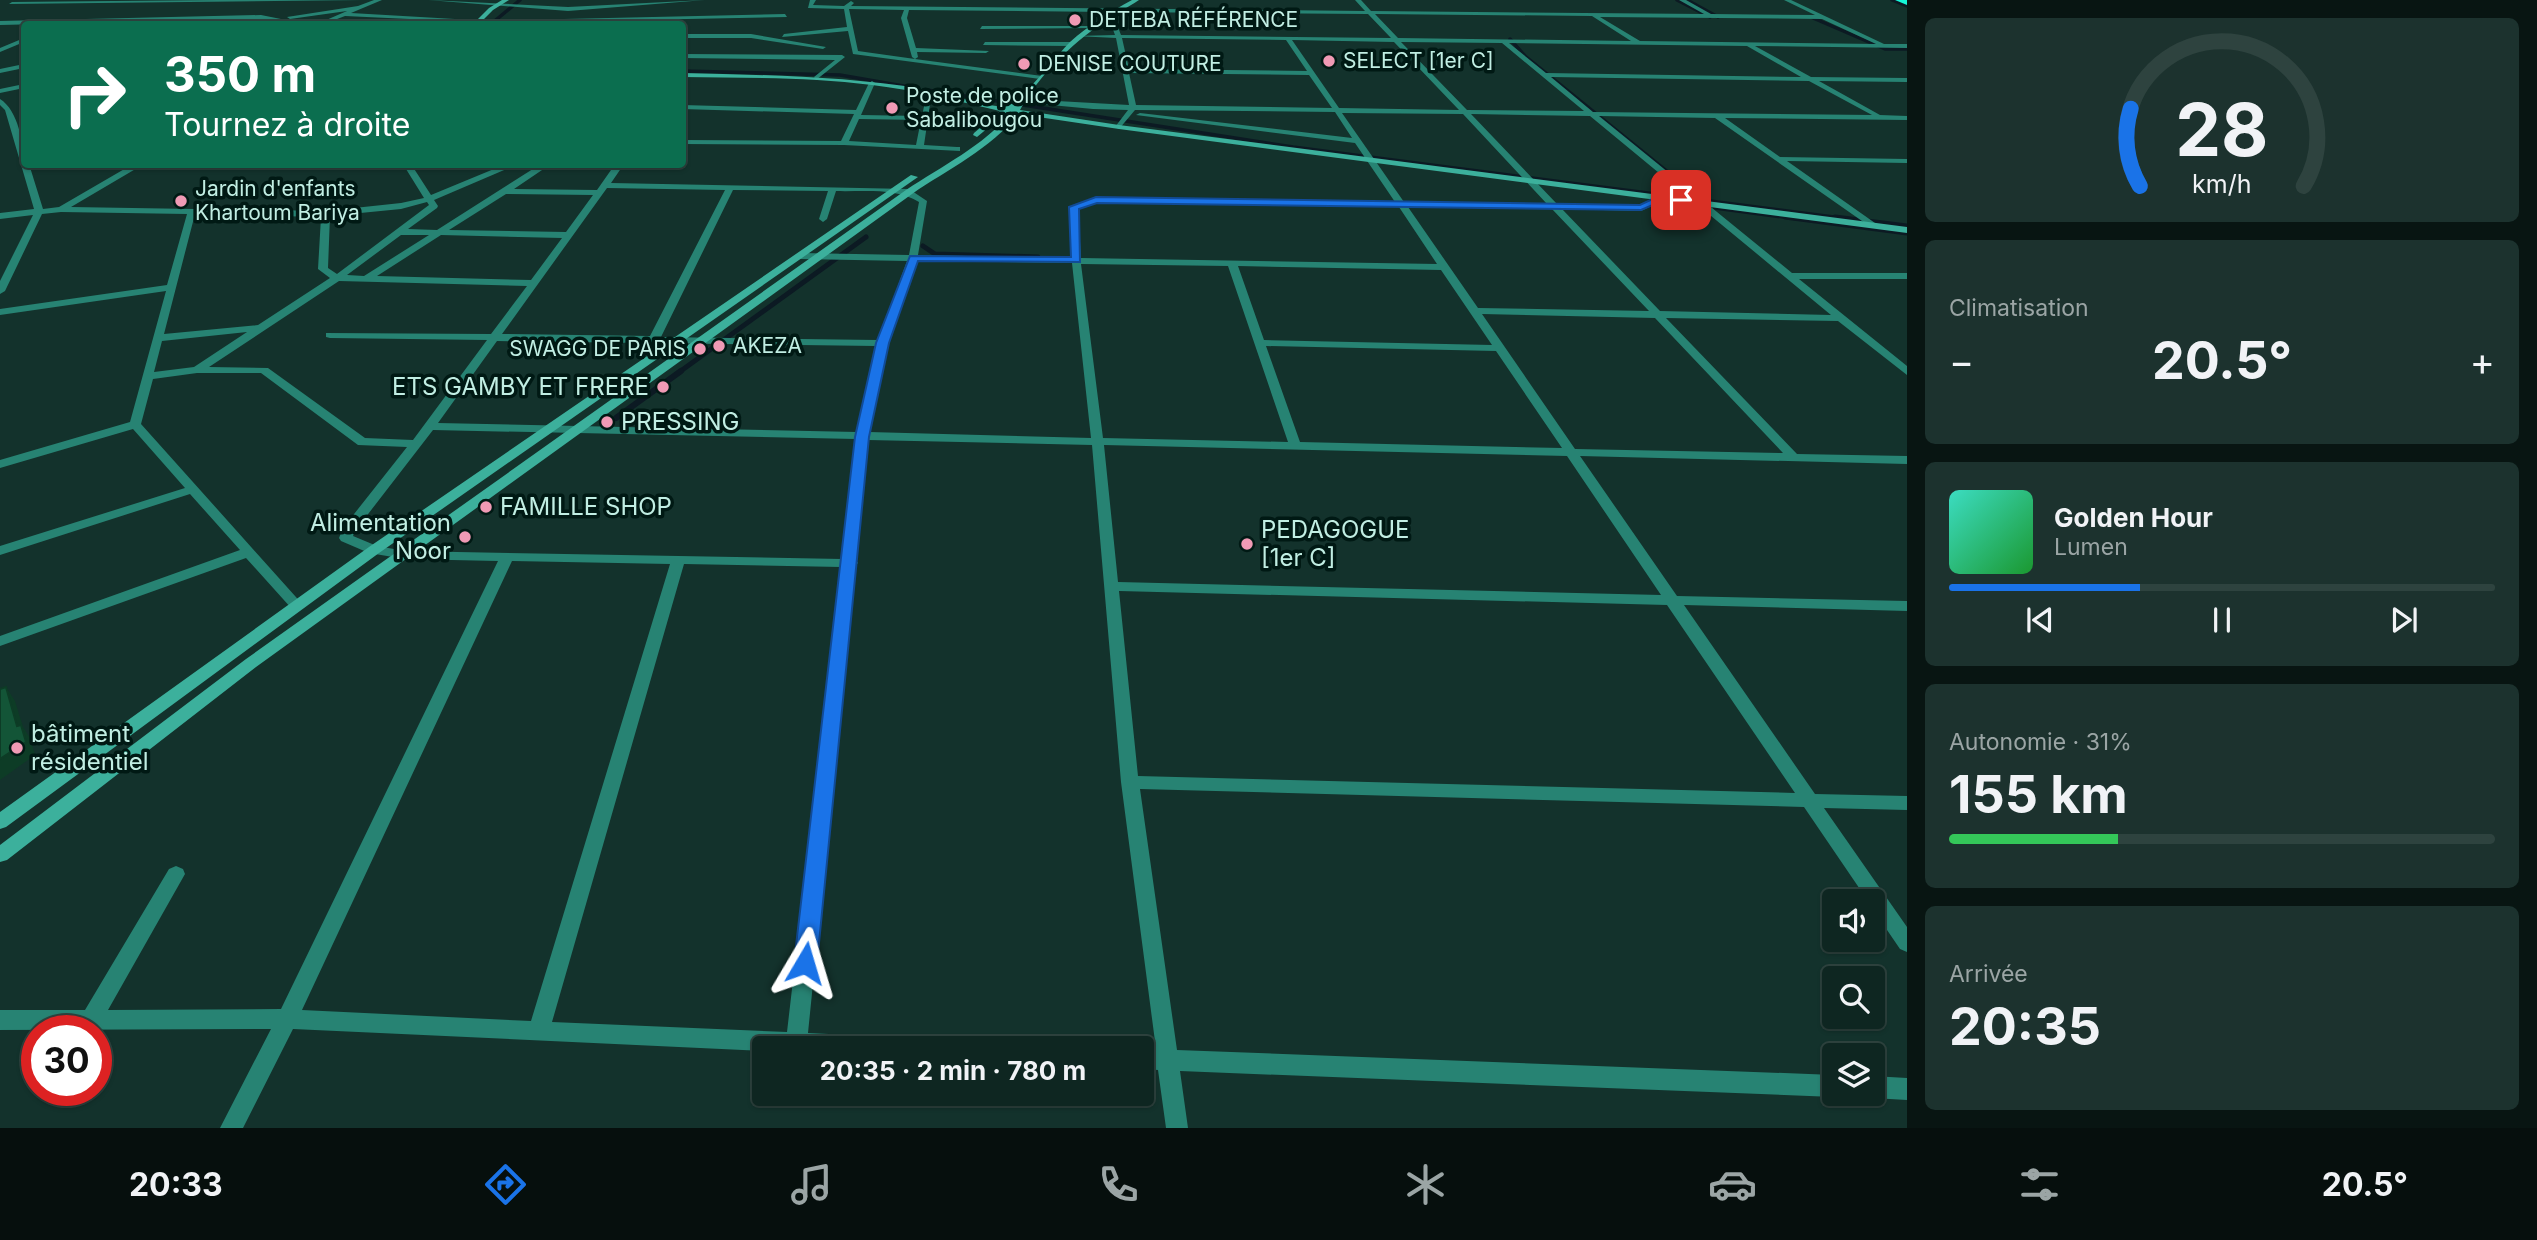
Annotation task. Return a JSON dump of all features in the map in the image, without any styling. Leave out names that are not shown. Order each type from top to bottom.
[{"type":"highway","points":[[1899,0],[1907,3]]},
{"type":"main road","points":[[479,21],[491,9],[506,0]]},
{"type":"main road","points":[[0,822],[374,550],[801,256],[1001,129],[1040,77],[1078,36],[1114,11],[1135,1]]},
{"type":"main road","points":[[686,75],[816,78],[872,83],[930,92],[1002,109],[1019,105],[1119,127],[1907,230]]},
{"type":"main road","points":[[0,855],[251,663],[822,256],[902,191],[989,127],[1002,109]]},
{"type":"street","points":[[4,8],[22,0]]},
{"type":"street","points":[[12,4],[359,0]]},
{"type":"street","points":[[327,21],[379,0]]},
{"type":"street","points":[[431,0],[568,9],[702,0]]},
{"type":"street","points":[[813,0],[810,7],[979,0],[1135,1]]},
{"type":"street","points":[[979,0],[988,71]]},
{"type":"street","points":[[1358,0],[1793,457]]},
{"type":"street","points":[[1682,0],[1710,16]]},
{"type":"street","points":[[1787,0],[1885,46]]},
{"type":"street","points":[[107,21],[130,1]]},
{"type":"street","points":[[237,18],[264,1]]},
{"type":"street","points":[[641,2],[651,21]]},
{"type":"street","points":[[849,4],[907,8],[1114,11],[1824,17]]},
{"type":"street","points":[[849,4],[849,30],[855,53]]},
{"type":"street","points":[[1473,7],[1481,13]]},
{"type":"street","points":[[267,21],[358,8]]},
{"type":"street","points":[[907,8],[904,18],[917,63]]},
{"type":"street","points":[[470,12],[491,9]]},
{"type":"street","points":[[1213,10],[1218,20]]},
{"type":"street","points":[[1114,11],[1130,111],[1119,127]]},
{"type":"street","points":[[342,15],[452,19]]},
{"type":"street","points":[[446,21],[461,15]]},
{"type":"street","points":[[1593,15],[1639,43]]},
{"type":"street","points":[[674,21],[785,16]]},
{"type":"street","points":[[158,21],[237,18],[280,21]]},
{"type":"street","points":[[0,23],[21,23]]},
{"type":"street","points":[[982,28],[1088,27]]},
{"type":"street","points":[[1223,29],[1228,38]]},
{"type":"street","points":[[769,38],[849,30]]},
{"type":"street","points":[[686,36],[738,34],[823,47]]},
{"type":"street","points":[[1078,36],[1907,46]]},
{"type":"street","points":[[1288,39],[1907,943]]},
{"type":"street","points":[[0,40],[21,40]]},
{"type":"street","points":[[0,50],[21,41]]},
{"type":"street","points":[[1504,42],[1907,372]]},
{"type":"street","points":[[913,50],[1070,44]]},
{"type":"street","points":[[1746,44],[1881,117]]},
{"type":"street","points":[[686,56],[839,58],[855,53],[1040,77]]},
{"type":"street","points":[[816,78],[839,58]]},
{"type":"street","points":[[0,71],[21,67]]},
{"type":"street","points":[[1125,71],[1312,73]]},
{"type":"street","points":[[1546,75],[1907,80]]},
{"type":"street","points":[[844,143],[872,83]]},
{"type":"street","points":[[0,91],[21,87]]},
{"type":"street","points":[[920,146],[930,92]]},
{"type":"street","points":[[0,101],[21,154]]},
{"type":"street","points":[[1019,105],[1130,111],[1464,111],[1907,118]]},
{"type":"street","points":[[686,107],[924,118]]},
{"type":"street","points":[[1130,111],[1358,141]]},
{"type":"street","points":[[1714,114],[1872,225]]},
{"type":"street","points":[[686,142],[844,143],[957,149]]},
{"type":"street","points":[[1779,159],[1907,161]]},
{"type":"street","points":[[0,291],[39,211],[26,168]]},
{"type":"street","points":[[61,209],[132,168]]},
{"type":"street","points":[[197,370],[337,278],[434,206],[409,168]]},
{"type":"street","points":[[0,216],[61,209],[326,214],[401,206],[430,199],[504,168]]},
{"type":"street","points":[[366,279],[535,168]]},
{"type":"street","points":[[617,168],[430,426],[348,531],[346,538],[374,550],[405,555],[851,563]]},
{"type":"street","points":[[503,191],[730,187],[833,189],[902,191],[923,201],[913,258],[883,343],[862,437],[851,563],[797,1036]]},
{"type":"street","points":[[654,340],[730,187]]},
{"type":"street","points":[[823,219],[833,189]]},
{"type":"street","points":[[1177,1128],[1130,782],[1098,443],[1076,260],[1074,207],[1082,202],[1641,208],[1661,198]]},
{"type":"street","points":[[135,424],[192,210]]},
{"type":"street","points":[[326,214],[323,269],[337,278],[533,283]]},
{"type":"street","points":[[399,232],[568,235]]},
{"type":"street","points":[[801,256],[1444,267]]},
{"type":"street","points":[[1231,263],[1295,446]]},
{"type":"street","points":[[1790,276],[1907,276]]},
{"type":"street","points":[[0,312],[172,287]]},
{"type":"street","points":[[1474,311],[1840,318]]},
{"type":"street","points":[[159,338],[259,328]]},
{"type":"street","points":[[330,335],[883,343]]},
{"type":"street","points":[[1259,343],[1500,348]]},
{"type":"street","points":[[1885,355],[1907,355]]},
{"type":"street","points":[[149,376],[197,370],[264,370],[362,442],[415,444]]},
{"type":"street","points":[[0,464],[135,424]]},
{"type":"street","points":[[135,424],[297,607]]},
{"type":"street","points":[[430,426],[1907,460]]},
{"type":"street","points":[[0,551],[193,489]]},
{"type":"street","points":[[0,641],[249,552]]},
{"type":"street","points":[[231,1128],[287,1019],[507,557]]},
{"type":"street","points":[[539,1030],[678,560]]},
{"type":"street","points":[[1111,586],[1907,606]]},
{"type":"street","points":[[1130,782],[1907,803]]},
{"type":"street","points":[[94,1015],[176,874]]},
{"type":"street","points":[[112,1020],[287,1019],[752,1041]]},
{"type":"street","points":[[0,1020],[21,1020]]},
{"type":"street","points":[[1154,1059],[1822,1086]]},
{"type":"street","points":[[1885,1088],[1907,1089]]},
{"type":"building","points":[[6,687],[17,726],[21,725],[26,742],[0,759],[0,689]]},
{"type":"waterway","points":[[495,21],[520,0]]},
{"type":"waterway","points":[[1677,0],[1710,17]]},
{"type":"waterway","points":[[1687,0],[1718,17]]},
{"type":"waterway","points":[[1892,0],[1907,6]]},
{"type":"waterway","points":[[1813,18],[1885,49],[1907,49]]},
{"type":"waterway","points":[[1510,39],[1525,56],[1684,185],[1709,201]]},
{"type":"waterway","points":[[686,71],[840,75],[915,88]]},
{"type":"waterway","points":[[927,90],[1293,147],[1709,201]]},
{"type":"waterway","points":[[1709,201],[1849,219]]},
{"type":"waterway","points":[[1709,201],[1715,208],[1798,219]]},
{"type":"waterway","points":[[1785,217],[1907,233]]},
{"type":"waterway","points":[[1835,217],[1907,226]]},
{"type":"waterway","points":[[678,373],[866,237]]},
{"type":"waterway","points":[[923,246],[935,254],[1038,257]]},
{"type":"waterway","points":[[616,418],[681,371]]},
{"type":"place","name":"DETEBA RÉFÉRENCE","points":[[1075,20]]},
{"type":"place","name":"SELECT [1er C]","points":[[1329,61]]},
{"type":"place","name":"DENISE COUTURE","points":[[1024,64]]},
{"type":"place","name":"Poste de police Sabalibougou","points":[[892,108]]},
{"type":"place","name":"Jardin d'enfants Khartoum Bariya","points":[[181,201]]},
{"type":"place","name":"AKEZA","points":[[719,346]]},
{"type":"place","name":"SWAGG DE PARIS","points":[[700,349]]},
{"type":"place","name":"ETS GAMBY ET FRERE","points":[[663,387]]},
{"type":"place","name":"PRESSING","points":[[607,422]]},
{"type":"place","name":"FAMILLE SHOP","points":[[486,507]]},
{"type":"place","name":"Alimentation Noor","points":[[465,537]]},
{"type":"place","name":"PEDAGOGUE [1er C]","points":[[1247,544]]},
{"type":"place","name":"bâtiment résidentiel","points":[[17,748]]},
{"type":"route","points":[[805,963],[851,563],[862,437],[883,343],[913,258],[1076,260],[1074,207],[1082,202],[1096,200],[1641,208],[1661,198],[1681,200]]}]
